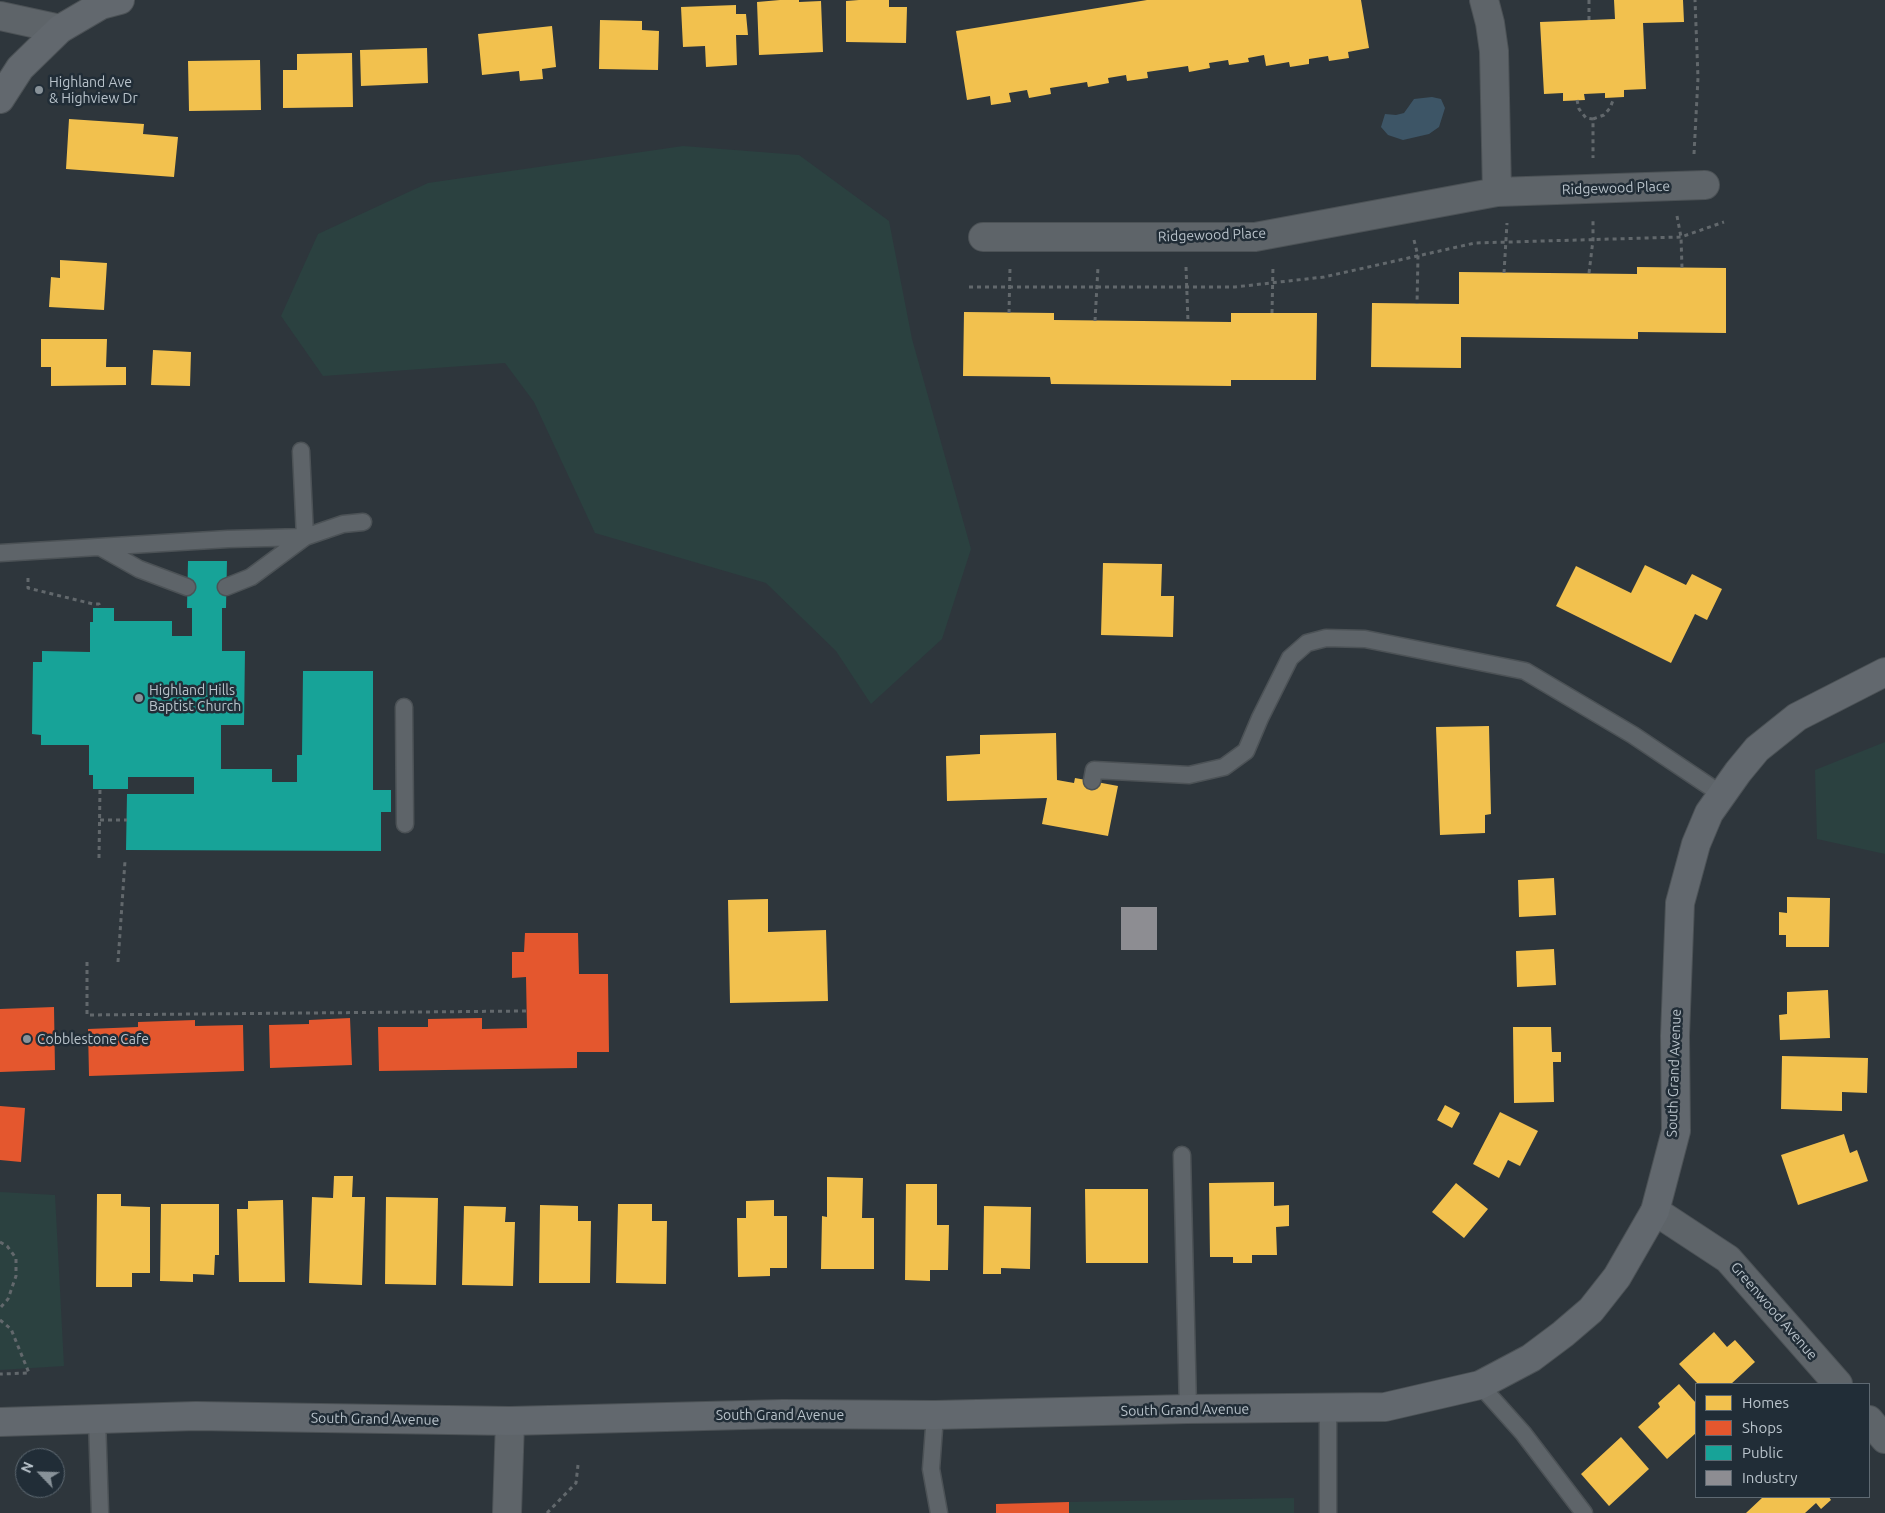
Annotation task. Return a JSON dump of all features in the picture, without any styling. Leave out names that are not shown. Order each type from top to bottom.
[{"type":"main road","points":[[0,99],[20,68],[60,29],[101,5],[120,0]]},
{"type":"main road","name":"South Grand Avenue","points":[[0,1422],[206,1416],[510,1421],[764,1414],[935,1415],[1188,1409],[1385,1407],[1480,1385],[1530,1358],[1563,1334],[1590,1310],[1617,1276],[1655,1211],[1676,1131],[1675,1036],[1680,903],[1696,844],[1709,814],[1757,749],[1797,717],[1885,672]]},
{"type":"street","points":[[1484,0],[1494,51],[1503,192]]},
{"type":"street","points":[[0,16],[60,29]]},
{"type":"street","name":"Ridgewood Place","points":[[984,237],[1255,237],[1503,192],[1705,185]]},
{"type":"street","name":"Greenwood Avenue","points":[[1655,1211],[1728,1259],[1837,1383]]},
{"type":"street","points":[[508,1513],[510,1421]]},
{"type":"street","points":[[1870,1421],[1885,1439]]},
{"type":"lane","points":[[301,451],[305,537]]},
{"type":"lane","points":[[226,587],[251,577],[305,537],[342,524],[363,522]]},
{"type":"lane","points":[[0,553],[228,539],[305,537]]},
{"type":"lane","points":[[100,547],[140,569],[187,587]]},
{"type":"lane","points":[[1092,781],[1094,770],[1189,775],[1224,767],[1246,751],[1290,658],[1307,643],[1326,638],[1365,639],[1525,671],[1633,735],[1722,794]]},
{"type":"lane","points":[[404,707],[405,824]]},
{"type":"lane","points":[[1182,1155],[1188,1409]]},
{"type":"lane","points":[[1480,1385],[1523,1433],[1584,1513]]},
{"type":"lane","points":[[1328,1408],[1328,1513]]},
{"type":"lane","points":[[935,1415],[931,1469],[939,1513]]},
{"type":"lane","points":[[97,1419],[100,1513]]},
{"type":"path","points":[[1589,0],[1589,20]]},
{"type":"path","points":[[1695,0],[1698,78],[1693,162],[1705,185]]},
{"type":"path","points":[[1593,120],[1604,115],[1610,108],[1614,98]]},
{"type":"path","points":[[1671,187],[1681,237],[1682,268]]},
{"type":"path","points":[[1503,192],[1506,242],[1504,272]]},
{"type":"path","points":[[1406,210],[1418,256],[1417,304]]},
{"type":"path","points":[[969,287],[1235,287],[1324,277],[1475,243],[1681,237],[1724,222]]},
{"type":"path","points":[[1271,234],[1274,282],[1272,313]]},
{"type":"path","points":[[1009,313],[1012,237]]},
{"type":"path","points":[[1096,321],[1100,237]]},
{"type":"path","points":[[1185,237],[1188,322]]},
{"type":"path","points":[[28,570],[28,588],[99,604],[100,608]]},
{"type":"path","points":[[99,858],[100,789]]},
{"type":"path","points":[[100,820],[127,820]]},
{"type":"path","points":[[118,962],[125,861]]},
{"type":"path","points":[[86,962],[87,1015],[527,1011]]},
{"type":"path","points":[[0,1242],[7,1246],[16,1258],[16,1276],[8,1299],[0,1308]]},
{"type":"path","points":[[0,1320],[11,1329],[29,1373],[0,1374]]},
{"type":"path","points":[[547,1513],[576,1483],[578,1465]]},
{"type":"green space","points":[[683,146],[799,155],[889,221],[912,339],[971,549],[942,639],[871,704],[836,651],[766,583],[595,533],[534,402],[505,363],[323,376],[281,316],[318,234],[428,183]]},
{"type":"green space","points":[[1885,742],[1885,854],[1817,839],[1815,770]]},
{"type":"green space","points":[[0,1192],[55,1195],[64,1366],[0,1370]]},
{"type":"green space","points":[[1294,1498],[1294,1513],[1069,1513],[1069,1502]]},
{"type":"water","points":[[1432,97],[1441,99],[1445,108],[1439,127],[1429,134],[1403,140],[1388,135],[1381,127],[1385,114],[1396,115],[1404,113],[1414,99]]},
{"type":"building: Homes","points":[[799,0],[799,2],[821,1],[823,52],[759,55],[757,2]]},
{"type":"building: Homes","points":[[889,0],[889,7],[907,7],[906,43],[846,42],[846,1]]},
{"type":"building: Homes","points":[[1147,0],[1361,0],[1369,48],[1348,52],[1349,58],[1329,61],[1328,56],[1309,59],[1309,64],[1290,67],[1289,62],[1266,66],[1264,55],[1248,58],[1249,62],[1229,65],[1228,60],[1209,63],[1210,68],[1189,72],[1188,66],[1147,72],[1148,78],[1127,81],[1126,75],[1108,78],[1109,83],[1088,87],[1087,82],[1050,88],[1051,94],[1029,98],[1027,90],[1009,93],[1011,102],[991,105],[990,96],[967,100],[956,31]]},
{"type":"building: Homes","points":[[1614,0],[1683,0],[1684,22],[1643,23],[1646,89],[1624,90],[1624,97],[1605,98],[1605,93],[1584,94],[1585,100],[1563,101],[1563,93],[1544,94],[1540,22],[1615,19]]},
{"type":"building: Homes","points":[[736,5],[736,14],[746,14],[748,35],[736,35],[737,65],[706,67],[705,46],[683,47],[681,7]]},
{"type":"building: Homes","points":[[600,20],[642,21],[642,30],[659,31],[658,70],[599,69]]},
{"type":"building: Homes","points":[[552,26],[556,67],[542,69],[543,79],[520,81],[519,71],[482,75],[478,34]]},
{"type":"building: Homes","points":[[427,48],[428,83],[361,86],[360,50]]},
{"type":"building: Homes","points":[[352,53],[353,107],[283,108],[283,70],[297,70],[297,54]]},
{"type":"building: Homes","points":[[260,60],[261,110],[189,111],[188,61]]},
{"type":"building: Homes","points":[[69,119],[144,124],[143,134],[178,137],[174,177],[66,169]]},
{"type":"building: Homes","points":[[60,260],[107,263],[104,310],[49,307],[51,277],[60,278]]},
{"type":"building: Homes","points":[[1637,267],[1726,268],[1726,333],[1638,332],[1638,339],[1461,337],[1461,368],[1371,367],[1372,303],[1459,304],[1459,272],[1637,274]]},
{"type":"building: Homes","points":[[964,312],[1054,313],[1054,320],[1231,322],[1231,313],[1317,313],[1316,380],[1231,380],[1231,386],[1051,384],[1050,377],[963,376]]},
{"type":"building: Homes","points":[[41,339],[107,339],[106,367],[126,367],[126,385],[51,386],[51,367],[41,367]]},
{"type":"building: Homes","points":[[153,350],[191,352],[190,386],[151,385]]},
{"type":"building: Homes","points":[[1103,563],[1162,564],[1161,596],[1174,596],[1173,637],[1101,635]]},
{"type":"building: Homes","points":[[1645,565],[1686,585],[1692,574],[1722,589],[1707,620],[1695,614],[1671,663],[1556,606],[1576,566],[1631,593]]},
{"type":"building: Homes","points":[[1489,726],[1491,814],[1485,815],[1485,833],[1440,835],[1436,727]]},
{"type":"building: Homes","points":[[1056,733],[1057,780],[1074,783],[1075,778],[1118,786],[1108,836],[1042,824],[1047,798],[947,801],[946,756],[980,754],[980,735]]},
{"type":"building: Homes","points":[[1554,878],[1556,915],[1519,917],[1518,880]]},
{"type":"building: Homes","points":[[1787,897],[1830,898],[1829,947],[1786,947],[1786,935],[1779,935],[1779,912],[1787,913]]},
{"type":"building: Homes","points":[[768,899],[768,932],[826,930],[828,1001],[730,1003],[728,900]]},
{"type":"building: Homes","points":[[1554,949],[1556,985],[1517,987],[1516,951]]},
{"type":"building: Homes","points":[[1828,990],[1830,1038],[1780,1040],[1779,1015],[1787,1014],[1787,992]]},
{"type":"building: Homes","points":[[1513,1027],[1551,1027],[1552,1052],[1561,1052],[1561,1062],[1553,1062],[1554,1102],[1514,1103]]},
{"type":"building: Homes","points":[[1782,1056],[1868,1058],[1867,1093],[1842,1092],[1842,1111],[1781,1109]]},
{"type":"building: Homes","points":[[1445,1105],[1460,1113],[1452,1128],[1437,1120]]},
{"type":"building: Homes","points":[[1500,1112],[1538,1131],[1520,1166],[1508,1160],[1499,1178],[1473,1164]]},
{"type":"building: Homes","points":[[1844,1134],[1850,1153],[1857,1150],[1868,1181],[1798,1205],[1781,1155]]},
{"type":"building: Homes","points":[[334,1176],[353,1176],[352,1197],[365,1197],[362,1285],[309,1283],[312,1197],[333,1198]]},
{"type":"building: Homes","points":[[827,1177],[863,1178],[862,1218],[874,1218],[874,1269],[821,1269],[822,1216],[827,1217]]},
{"type":"building: Homes","points":[[1274,1182],[1274,1206],[1289,1205],[1289,1226],[1276,1227],[1277,1255],[1252,1255],[1252,1263],[1233,1263],[1233,1257],[1210,1257],[1209,1183]]},
{"type":"building: Homes","points":[[1456,1183],[1488,1209],[1464,1238],[1432,1212]]},
{"type":"building: Homes","points":[[906,1184],[937,1184],[937,1225],[949,1225],[948,1270],[930,1270],[930,1281],[905,1280]]},
{"type":"building: Homes","points":[[1085,1189],[1148,1189],[1148,1263],[1086,1263]]},
{"type":"building: Homes","points":[[97,1194],[121,1194],[121,1206],[150,1207],[150,1273],[132,1273],[132,1287],[96,1287]]},
{"type":"building: Homes","points":[[386,1197],[438,1198],[436,1285],[385,1284]]},
{"type":"building: Homes","points":[[283,1200],[285,1282],[239,1282],[237,1209],[248,1209],[248,1201]]},
{"type":"building: Homes","points":[[774,1200],[774,1216],[787,1216],[787,1268],[770,1268],[770,1276],[738,1277],[737,1218],[746,1218],[746,1201]]},
{"type":"building: Homes","points":[[161,1204],[219,1204],[219,1255],[215,1255],[214,1275],[193,1274],[193,1282],[160,1281]]},
{"type":"building: Homes","points":[[618,1204],[652,1204],[652,1221],[667,1221],[666,1284],[616,1283]]},
{"type":"building: Homes","points":[[540,1205],[578,1206],[578,1221],[591,1221],[590,1283],[539,1283]]},
{"type":"building: Homes","points":[[464,1206],[506,1207],[505,1222],[515,1222],[513,1286],[462,1285]]},
{"type":"building: Homes","points":[[984,1206],[1031,1207],[1030,1269],[1001,1268],[1001,1274],[983,1274]]},
{"type":"building: Homes","points":[[1714,1332],[1727,1347],[1735,1340],[1755,1362],[1732,1383],[1697,1383],[1679,1364]]},
{"type":"building: Homes","points":[[1679,1384],[1695,1402],[1695,1434],[1667,1459],[1638,1427],[1660,1407],[1658,1403]]},
{"type":"building: Homes","points":[[1621,1437],[1649,1469],[1609,1506],[1581,1474]]},
{"type":"building: Homes","points":[[1762,1498],[1830,1498],[1831,1500],[1821,1509],[1816,1503],[1805,1513],[1746,1513]]},
{"type":"building: Shops","points":[[525,933],[578,933],[579,974],[608,974],[609,1052],[577,1052],[577,1068],[379,1071],[378,1027],[428,1027],[428,1019],[482,1018],[482,1029],[527,1028],[526,977],[512,978],[512,952],[524,952]]},
{"type":"building: Shops","name":"Cobblestone Cafe","points":[[54,1007],[55,1070],[0,1072],[0,1009]]},
{"type":"building: Shops","points":[[350,1018],[352,1065],[270,1068],[269,1025],[309,1024],[309,1020]]},
{"type":"building: Shops","points":[[195,1020],[195,1026],[243,1025],[244,1071],[89,1076],[88,1029],[138,1027],[138,1022]]},
{"type":"building: Shops","points":[[0,1106],[25,1108],[21,1162],[0,1160]]},
{"type":"building: Shops","points":[[1069,1502],[1069,1513],[996,1513],[996,1504]]},
{"type":"building: Public","name":"Highland Hills Baptist Church","points":[[188,561],[227,561],[226,608],[222,608],[222,651],[245,651],[244,725],[221,725],[221,769],[272,769],[272,782],[297,782],[297,755],[302,755],[303,671],[373,671],[373,790],[391,790],[391,812],[381,812],[381,851],[126,850],[127,794],[194,794],[194,777],[128,777],[128,789],[93,789],[93,775],[89,775],[89,745],[41,745],[41,735],[32,734],[33,662],[42,662],[42,651],[90,652],[90,622],[93,622],[93,608],[114,608],[114,621],[172,621],[172,636],[192,636],[192,608],[187,608]]},
{"type":"building: Industry","points":[[1121,907],[1157,907],[1157,950],[1121,950]]},
{"type":"place","name":"Highland Ave & Highview Dr","points":[[39,90]]},
{"type":"place","name":"Highland Hills Baptist Church","points":[[139,698]]},
{"type":"place","name":"Cobblestone Cafe","points":[[27,1039]]}]
